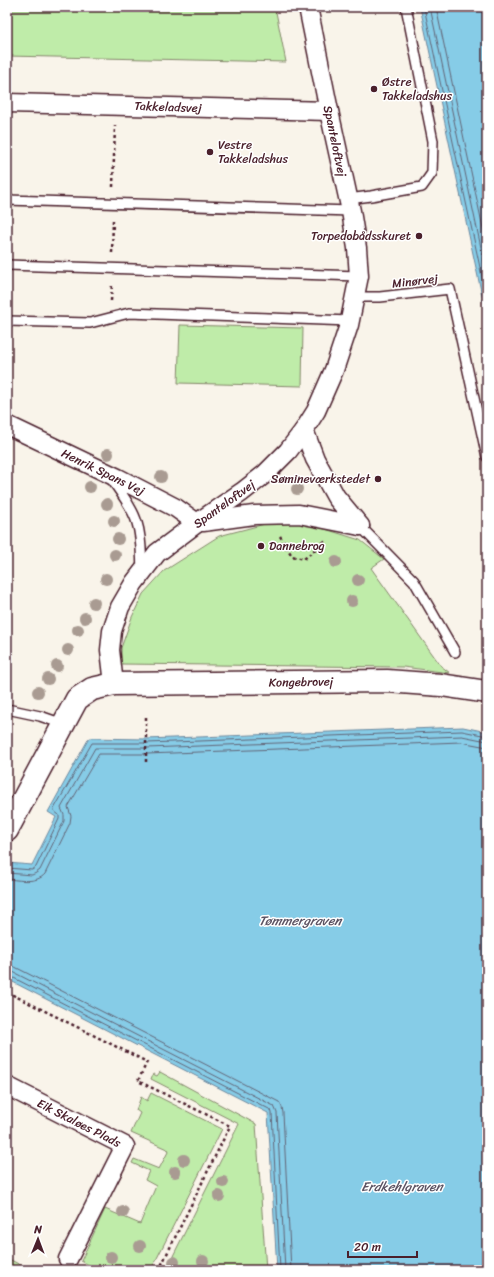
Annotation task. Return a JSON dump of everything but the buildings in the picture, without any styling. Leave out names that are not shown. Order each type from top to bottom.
[{"type":"street","name":"Spanteloftvej","points":[[114,684],[110,650],[112,631],[120,607],[134,583],[157,553],[242,492],[265,474],[288,451],[316,411],[334,370],[350,321],[359,276],[357,248],[350,205],[329,112],[308,7]]},
{"type":"street","name":"Takkeladsvej","points":[[7,103],[329,112]]},
{"type":"street","name":"Henrik Spans Vej","points":[[7,425],[176,508],[197,523]]},
{"type":"street","points":[[304,430],[315,459],[353,525]]},
{"type":"street","points":[[197,523],[236,517],[299,514],[353,525]]},
{"type":"street","name":"Kongebrovej","points":[[7,830],[77,699],[92,689],[114,684],[388,681],[441,685],[487,692]]},
{"type":"street","name":"Eik Skaløes Plads","points":[[7,1086],[125,1146],[68,1259]]},
{"type":"lane","points":[[7,200],[350,205],[371,196],[422,187],[432,173],[433,140],[406,7]]},
{"type":"lane","points":[[7,265],[359,276]]},
{"type":"lane","name":"Minørvej","points":[[355,297],[380,297],[450,289],[487,457]]},
{"type":"lane","points":[[12,321],[90,323],[129,313],[350,321]]},
{"type":"lane","points":[[106,473],[125,500],[137,522],[143,572]]},
{"type":"lane","points":[[353,525],[414,581],[455,652]]},
{"type":"lane","points":[[7,709],[40,716],[63,724]]},
{"type":"path","points":[[7,425],[8,331],[16,331],[12,321]]},
{"type":"path","points":[[268,515],[292,556],[304,559],[353,525]]},
{"type":"path","points":[[146,717],[146,765]]},
{"type":"path","points":[[7,992],[147,1062],[138,1081],[230,1126],[159,1270]]},
{"type":"green space","points":[[7,7],[275,7],[286,62],[7,56]]},
{"type":"green space","points":[[180,325],[303,328],[302,386],[178,383]]},
{"type":"green space","points":[[295,522],[325,529],[360,540],[384,559],[371,568],[441,666],[450,673],[403,667],[121,664],[121,648],[132,617],[143,594],[164,571],[219,536],[265,524]]},
{"type":"green space","points":[[160,1072],[256,1124],[266,1270],[166,1270],[239,1124],[151,1079],[153,1074],[157,1076]]},
{"type":"green space","points":[[151,1093],[222,1129],[151,1270],[99,1270],[81,1261],[105,1209],[140,1224],[156,1186],[145,1180],[149,1171],[132,1163],[134,1159],[159,1169],[169,1150],[131,1133],[140,1113],[136,1110],[141,1097],[147,1101]]},
{"type":"green space","points":[[7,1258],[30,1270],[7,1270]]},
{"type":"water","points":[[420,7],[487,7],[487,319]]},
{"type":"water","name":"Tømmergraven","points":[[463,727],[487,732],[487,1270],[277,1270],[268,1113],[7,979],[7,863],[32,865],[56,817],[48,812],[89,738],[146,739]]},
{"type":"place","name":"Østre Takkeladshus","points":[[374,89]]},
{"type":"place","name":"Vestre Takkeladshus","points":[[210,152]]},
{"type":"place","name":"Torpedobådsskuret","points":[[419,236]]},
{"type":"place","name":"Sømineværkstedet","points":[[378,479]]},
{"type":"place","name":"Dannebrog","points":[[261,546]]},
{"type":"water label","name":"Erdkehlgraven","points":[[402,1186]]}]
